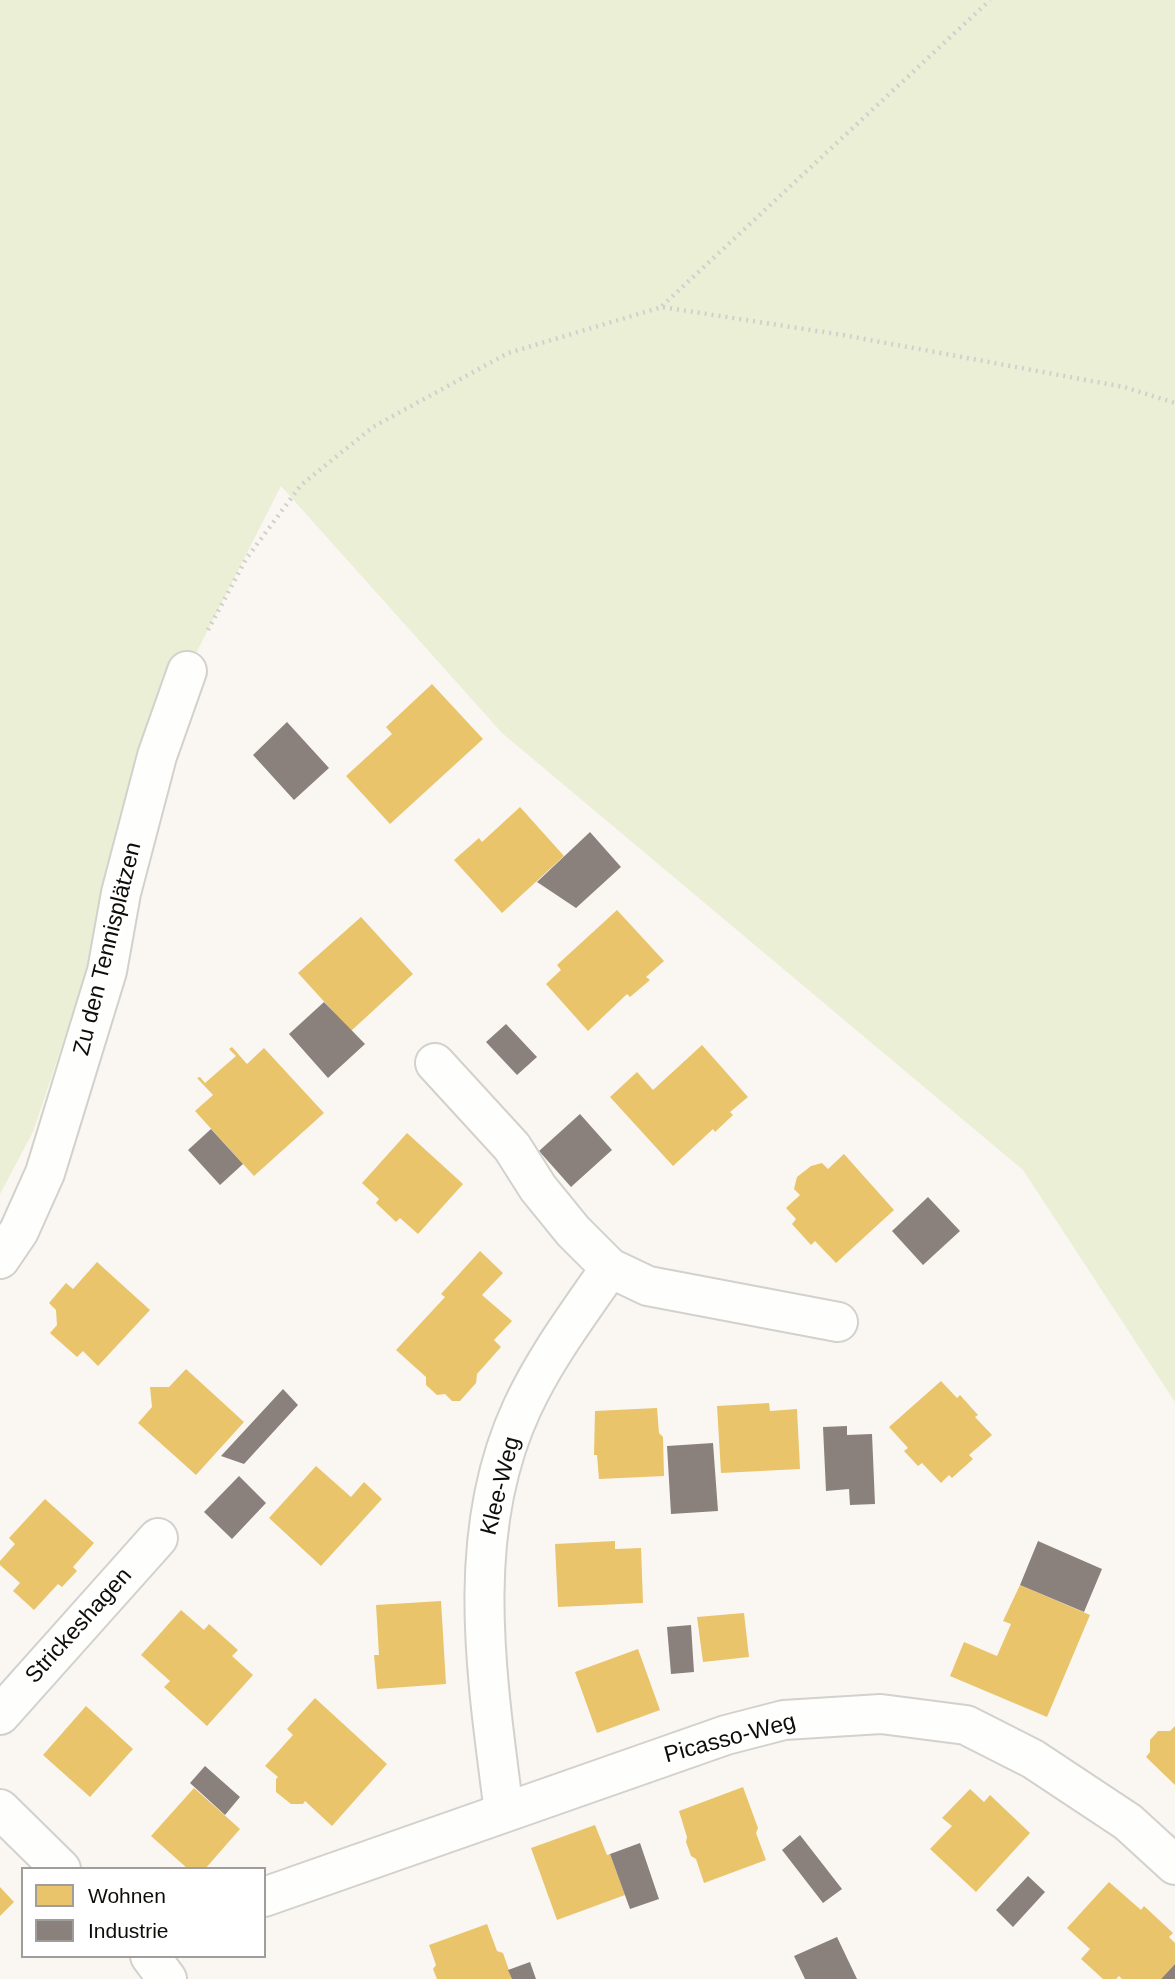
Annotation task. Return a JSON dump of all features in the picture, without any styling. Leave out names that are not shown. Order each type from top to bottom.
[{"type":"street","name":"Zu den Tennisplätzen","points":[[0,1259],[19,1231],[49,1161],[107,971],[121,893],[157,756],[187,671]]},
{"type":"street","points":[[435,1063],[512,1147],[538,1188],[573,1231],[610,1268],[628,1279],[648,1286],[838,1322]]},
{"type":"street","name":"Klee-Weg","points":[[504,1812],[487,1671],[484,1561],[490,1513],[501,1469],[522,1409],[557,1345],[610,1268]]},
{"type":"street","name":"Strickeshagen","points":[[0,1715],[158,1538]]},
{"type":"street","name":"Picasso-Weg","points":[[266,1896],[726,1735],[784,1720],[881,1714],[966,1725],[1033,1759],[1128,1822],[1175,1865]]},
{"type":"street","points":[[0,1809],[59,1867]]},
{"type":"path","points":[[662,307],[990,0]]},
{"type":"path","points":[[187,671],[246,559],[301,485],[373,428],[508,353],[662,307],[843,335],[1124,387],[1175,403]]},
{"type":"green space","points":[[0,0],[1175,0],[1175,1402],[1023,1170],[502,733],[281,486],[187,671],[33,1132],[0,1194]]},
{"type":"building: Wohnen","points":[[432,684],[483,739],[390,824],[346,776],[392,734],[386,727]]},
{"type":"building: Wohnen","points":[[520,807],[564,856],[502,913],[454,860],[479,838],[482,842]]},
{"type":"building: Wohnen","points":[[617,910],[664,961],[646,977],[650,980],[630,997],[627,994],[588,1031],[546,984],[561,970],[557,965]]},
{"type":"building: Wohnen","points":[[361,917],[413,974],[351,1031],[298,973]]},
{"type":"building: Wohnen","points":[[702,1045],[748,1097],[730,1112],[733,1115],[715,1132],[713,1129],[673,1166],[610,1097],[637,1072],[653,1090]]},
{"type":"building: Wohnen","points":[[232,1047],[247,1064],[264,1048],[324,1113],[254,1176],[195,1111],[213,1095],[197,1078],[200,1077],[205,1083],[236,1056],[229,1049]]},
{"type":"building: Wohnen","points":[[407,1133],[463,1184],[418,1234],[400,1218],[396,1222],[376,1203],[379,1199],[362,1183]]},
{"type":"building: Wohnen","points":[[844,1154],[894,1210],[836,1263],[815,1241],[811,1245],[792,1224],[796,1219],[786,1208],[800,1195],[794,1189],[797,1177],[811,1166],[822,1163],[828,1169]]},
{"type":"building: Wohnen","points":[[480,1251],[503,1273],[482,1295],[512,1321],[494,1340],[501,1347],[477,1374],[476,1383],[460,1401],[452,1401],[445,1394],[437,1395],[426,1385],[426,1377],[396,1350],[445,1297],[441,1294]]},
{"type":"building: Wohnen","points":[[97,1262],[150,1310],[98,1366],[83,1351],[77,1357],[50,1333],[57,1325],[56,1310],[49,1303],[66,1283],[73,1289]]},
{"type":"building: Wohnen","points":[[186,1369],[244,1422],[196,1475],[138,1423],[152,1407],[150,1387],[169,1387]]},
{"type":"building: Wohnen","points":[[941,1381],[957,1398],[960,1395],[992,1435],[969,1455],[973,1459],[952,1478],[949,1475],[941,1483],[922,1463],[918,1466],[904,1451],[908,1448],[889,1427]]},
{"type":"building: Wohnen","points":[[769,1403],[770,1411],[797,1409],[800,1469],[721,1473],[717,1406]]},
{"type":"building: Wohnen","points":[[657,1408],[659,1433],[663,1437],[664,1476],[599,1479],[597,1455],[594,1455],[595,1411]]},
{"type":"building: Wohnen","points":[[316,1466],[351,1497],[364,1482],[382,1499],[321,1566],[269,1518]]},
{"type":"building: Wohnen","points":[[45,1499],[94,1543],[73,1567],[77,1571],[62,1587],[58,1584],[34,1610],[13,1591],[20,1583],[0,1565],[0,1561],[15,1544],[9,1538]]},
{"type":"building: Wohnen","points":[[615,1541],[615,1549],[641,1548],[643,1603],[558,1607],[555,1544]]},
{"type":"building: Wohnen","points":[[1020,1585],[1090,1615],[1047,1717],[950,1676],[964,1642],[997,1656],[1011,1624],[1003,1621]]},
{"type":"building: Wohnen","points":[[441,1601],[446,1684],[377,1689],[374,1655],[379,1655],[376,1605]]},
{"type":"building: Wohnen","points":[[181,1610],[204,1630],[209,1624],[238,1650],[232,1656],[253,1675],[207,1726],[164,1687],[170,1681],[141,1655]]},
{"type":"building: Wohnen","points":[[744,1613],[749,1657],[703,1662],[697,1617]]},
{"type":"building: Wohnen","points":[[638,1649],[660,1710],[597,1733],[575,1672]]},
{"type":"building: Wohnen","points":[[315,1698],[387,1764],[332,1826],[305,1801],[303,1804],[291,1804],[276,1792],[278,1777],[265,1766],[293,1735],[287,1729]]},
{"type":"building: Wohnen","points":[[86,1706],[133,1749],[90,1797],[43,1755]]},
{"type":"building: Wohnen","points":[[1175,1726],[1175,1785],[1146,1757],[1150,1752],[1150,1740],[1158,1731],[1170,1731]]},
{"type":"building: Wohnen","points":[[743,1787],[766,1860],[704,1883],[696,1859],[691,1856],[686,1842],[679,1811]]},
{"type":"building: Wohnen","points":[[194,1788],[240,1829],[207,1867],[186,1867],[151,1836]]},
{"type":"building: Wohnen","points":[[970,1789],[984,1802],[990,1795],[1030,1833],[976,1892],[930,1849],[952,1826],[942,1818]]},
{"type":"building: Wohnen","points":[[595,1825],[607,1855],[610,1854],[625,1895],[557,1920],[531,1848]]},
{"type":"building: Wohnen","points":[[1109,1882],[1141,1910],[1144,1906],[1173,1933],[1169,1937],[1175,1943],[1175,1964],[1161,1979],[1122,1979],[1119,1976],[1116,1979],[1103,1979],[1081,1959],[1090,1949],[1067,1928]]},
{"type":"building: Wohnen","points":[[0,1887],[14,1902],[0,1916]]},
{"type":"building: Wohnen","points":[[487,1924],[497,1951],[503,1953],[512,1979],[437,1979],[433,1969],[436,1965],[429,1945]]},
{"type":"building: Industrie","points":[[287,722],[329,768],[294,800],[253,755]]},
{"type":"building: Industrie","points":[[590,832],[621,867],[576,908],[537,882]]},
{"type":"building: Industrie","points":[[324,1002],[365,1044],[328,1078],[289,1034]]},
{"type":"building: Industrie","points":[[506,1024],[537,1057],[517,1075],[486,1042]]},
{"type":"building: Industrie","points":[[580,1114],[612,1150],[571,1187],[539,1151]]},
{"type":"building: Industrie","points":[[211,1129],[243,1164],[220,1185],[188,1150]]},
{"type":"building: Industrie","points":[[928,1197],[960,1231],[923,1265],[892,1231]]},
{"type":"building: Industrie","points":[[283,1389],[298,1405],[244,1464],[221,1456]]},
{"type":"building: Industrie","points":[[847,1426],[847,1435],[872,1434],[875,1504],[850,1505],[849,1489],[826,1491],[823,1427]]},
{"type":"building: Industrie","points":[[713,1443],[718,1511],[671,1514],[667,1446]]},
{"type":"building: Industrie","points":[[239,1476],[266,1503],[232,1539],[204,1512]]},
{"type":"building: Industrie","points":[[1038,1541],[1102,1569],[1084,1612],[1020,1585]]},
{"type":"building: Industrie","points":[[691,1625],[694,1672],[671,1674],[667,1627]]},
{"type":"building: Industrie","points":[[205,1766],[240,1797],[225,1815],[190,1783]]},
{"type":"building: Industrie","points":[[800,1835],[842,1889],[823,1903],[782,1850]]},
{"type":"building: Industrie","points":[[640,1843],[659,1899],[630,1909],[610,1854]]},
{"type":"building: Industrie","points":[[1028,1876],[1045,1892],[1013,1927],[996,1910]]},
{"type":"building: Industrie","points":[[837,1937],[857,1979],[805,1979],[794,1956]]},
{"type":"building: Industrie","points":[[530,1962],[536,1979],[512,1979],[508,1970]]},
{"type":"building: Industrie","points":[[1175,1964],[1175,1979],[1161,1979]]}]
